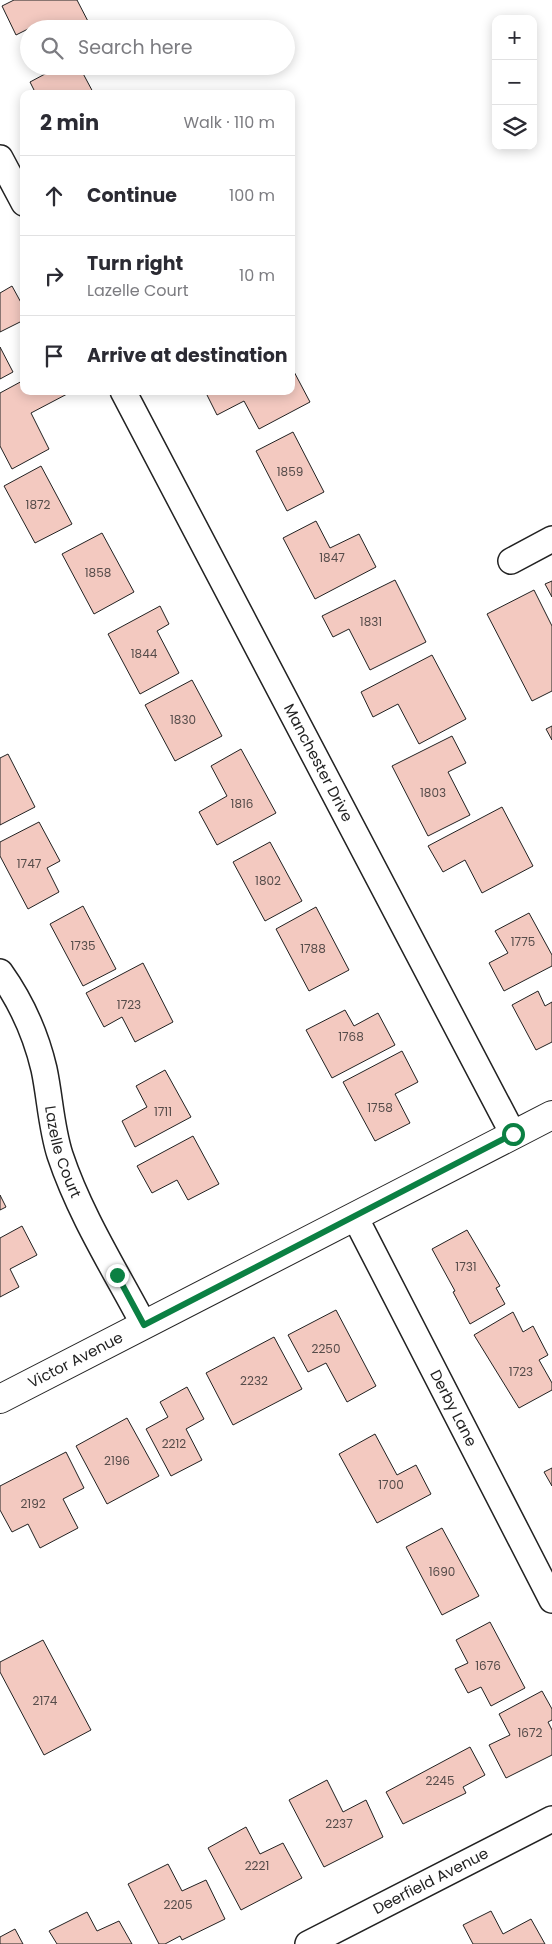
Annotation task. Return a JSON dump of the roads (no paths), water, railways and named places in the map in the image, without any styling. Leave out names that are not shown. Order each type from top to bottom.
[{"type":"main road","name":"Victor Avenue","points":[[0,1400],[552,1115]]},
{"type":"street","points":[[0,158],[20,196]]},
{"type":"street","name":"Manchester Drive","points":[[125,395],[513,1134]]},
{"type":"street","points":[[511,561],[552,539]]},
{"type":"street","name":"Lazelle Court","points":[[0,972],[16,999],[36,1043],[44,1068],[52,1124],[60,1154],[72,1185],[144,1325]]},
{"type":"street","name":"Derby Lane","points":[[355,1217],[552,1600]]},
{"type":"street","name":"Deerfield Avenue","points":[[308,1944],[552,1819]]}]
